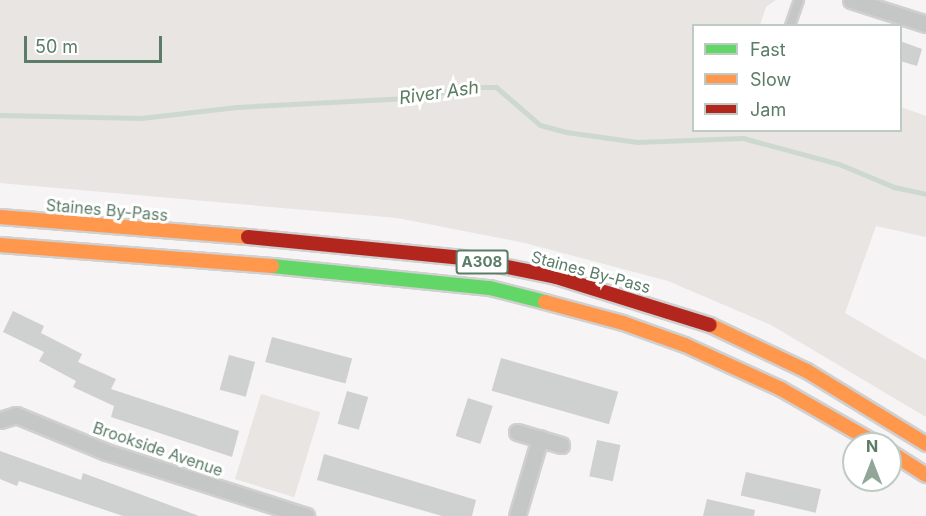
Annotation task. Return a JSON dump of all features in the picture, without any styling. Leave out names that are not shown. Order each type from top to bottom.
[{"type":"highway","name":"Staines By-Pass","points":[[0,217],[378,248],[463,258],[556,277],[711,325],[807,371],[926,444]]},
{"type":"highway","name":"A308","points":[[0,245],[370,273],[490,288],[623,323],[685,345],[781,389],[856,432]]},
{"type":"highway","points":[[902,460],[926,475]]},
{"type":"street","points":[[852,0],[926,24]]},
{"type":"street","name":"Brookside Avenue","points":[[0,420],[16,415],[106,452],[265,510],[306,516]]},
{"type":"street","points":[[518,432],[561,445]]},
{"type":"street","points":[[517,516],[540,438]]},
{"type":"lane","points":[[791,24],[799,0]]},
{"type":"shaded area","points":[[0,0],[776,0],[766,7],[760,24],[692,24],[692,132],[902,132],[902,107],[926,116],[926,237],[876,226],[845,313],[926,360],[926,417],[771,325],[668,281],[525,243],[397,218],[0,183]]},
{"type":"shaded area","points":[[261,394],[320,412],[294,497],[235,479]]},
{"type":"building","points":[[902,42],[922,49],[917,66],[902,62]]},
{"type":"building","points":[[13,311],[44,326],[41,333],[82,354],[78,362],[116,379],[111,389],[239,431],[232,457],[111,417],[114,406],[73,387],[76,381],[39,361],[44,352],[3,332]]},
{"type":"building","points":[[272,337],[352,358],[345,384],[265,362]]},
{"type":"building","points":[[229,355],[255,362],[246,397],[220,390]]},
{"type":"building","points":[[501,358],[618,392],[609,424],[492,391]]},
{"type":"building","points":[[347,391],[368,397],[359,430],[338,424]]},
{"type":"building","points":[[468,398],[493,406],[480,444],[456,436]]},
{"type":"building","points":[[597,440],[620,445],[613,481],[589,476]]},
{"type":"building","points":[[0,451],[81,480],[83,473],[199,516],[123,516],[19,481],[17,486],[0,479]]},
{"type":"building","points":[[324,454],[476,500],[472,516],[442,516],[317,480]]},
{"type":"building","points":[[746,472],[821,489],[816,513],[741,495]]},
{"type":"building","points":[[707,499],[755,510],[754,516],[703,516]]},
{"type":"waterway","name":"River Ash","points":[[0,115],[141,118],[236,107],[408,98],[473,87],[496,87],[540,125],[566,132],[637,142],[743,138],[839,164],[894,187],[926,194]]},
{"type":"traffic: fast","points":[[272,266],[490,288],[545,302]]},
{"type":"traffic: slow","points":[[0,217],[248,237]]},
{"type":"traffic: slow","points":[[0,245],[272,266]]},
{"type":"traffic: slow","points":[[545,302],[623,323],[685,345],[781,389],[856,432]]},
{"type":"traffic: slow","points":[[710,325],[807,371],[926,444]]},
{"type":"traffic: slow","points":[[902,460],[926,475]]},
{"type":"traffic: jam","points":[[248,237],[463,258],[556,277],[710,325]]}]
